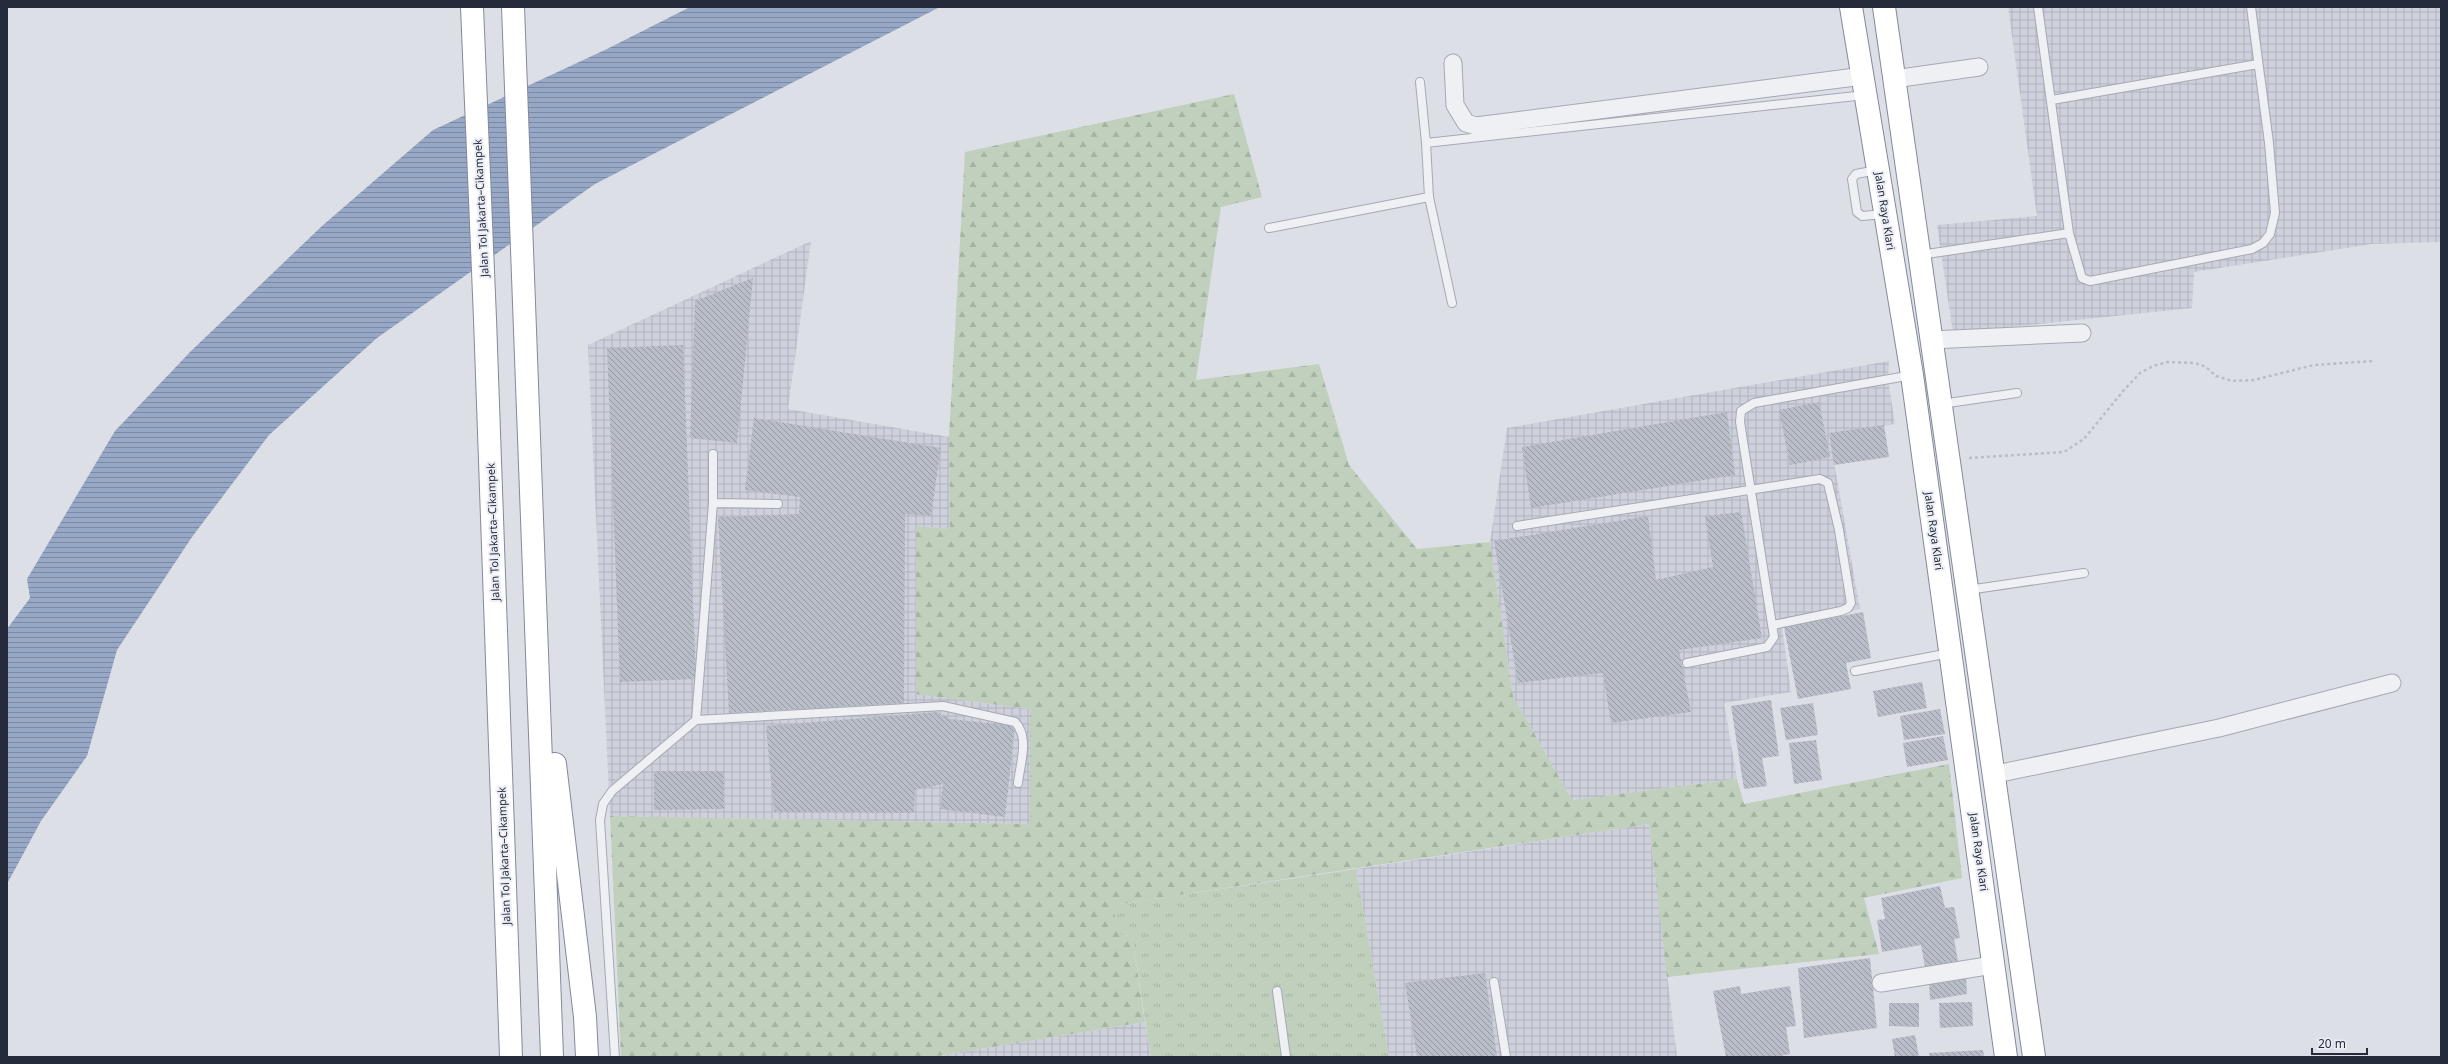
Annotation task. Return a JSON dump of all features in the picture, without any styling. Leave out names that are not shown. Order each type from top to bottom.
[{"type":"highway","name":"Jalan Tol Jakarta–Cikampek","points":[[472,7],[486,319],[511,1057]]},
{"type":"highway","points":[[513,7],[525,292],[552,1057]]},
{"type":"highway","name":"Jalan Raya Klari","points":[[1851,7],[1912,375],[2006,1057]]},
{"type":"highway","points":[[1884,7],[1948,460],[1996,774],[2034,1057]]},
{"type":"highway","points":[[536,605],[585,1017],[587,1057]]},
{"type":"street","points":[[1453,63],[1455,105],[1466,123],[1476,126],[1864,86]]},
{"type":"street","points":[[1894,79],[1979,67]]},
{"type":"street","points":[[1931,340],[2082,333]]},
{"type":"street","points":[[1996,774],[2219,728],[2392,683]]},
{"type":"street","points":[[1881,982],[1993,966]]},
{"type":"lane","points":[[2038,7],[2052,100],[2069,233],[2078,269],[2082,278],[2090,281],[2252,249],[2263,243],[2270,234],[2276,213],[2269,143],[2251,7]]},
{"type":"lane","points":[[2052,100],[2258,64]]},
{"type":"lane","points":[[1420,82],[1426,142],[1428,197],[1452,303]]},
{"type":"lane","points":[[1426,142],[1864,86]]},
{"type":"lane","points":[[1269,228],[1428,197]]},
{"type":"lane","points":[[1920,255],[2069,233]]},
{"type":"lane","points":[[1687,662],[1767,647],[1773,642],[1773,625],[1740,422],[1742,410],[1747,405],[1912,375]]},
{"type":"lane","points":[[1940,404],[2017,393]]},
{"type":"lane","points":[[696,720],[713,503],[713,454]]},
{"type":"lane","points":[[1518,526],[1820,479],[1825,480],[1828,483],[1839,530],[1851,603],[1850,606],[1841,611],[1773,625]]},
{"type":"lane","points":[[713,503],[778,504]]},
{"type":"lane","points":[[1967,590],[2084,573]]},
{"type":"lane","points":[[1855,671],[1951,653]]},
{"type":"lane","points":[[615,1057],[600,820],[603,804],[612,791],[696,720],[943,706],[1015,722],[1022,729],[1023,738],[1018,783]]},
{"type":"lane","points":[[1494,982],[1506,1057]]},
{"type":"lane","points":[[1277,991],[1286,1057]]},
{"type":"path","points":[[1948,460],[2064,452],[2084,439],[2124,390],[2140,373],[2153,366],[2168,362],[2195,363],[2206,367],[2216,376],[2233,381],[2254,380],[2314,365],[2374,361]]},
{"type":"shaded area","points":[[2008,7],[2441,7],[2441,242],[2372,244],[2194,272],[2192,308],[1953,333],[1937,225],[2037,216]]},
{"type":"shaded area","points":[[811,241],[788,409],[949,437],[950,529],[916,526],[916,694],[1030,709],[1030,824],[610,816],[588,345]]},
{"type":"shaded area","points":[[1889,361],[1888,380],[1895,424],[1829,434],[1860,609],[1782,626],[1791,692],[1724,703],[1737,779],[1572,800],[1513,696],[1490,542],[1507,428]]},
{"type":"shaded area","points":[[1649,824],[1677,1057],[1389,1057],[1356,869]]},
{"type":"shaded area","points":[[1145,1022],[1151,1057],[932,1057]]},
{"type":"green space","points":[[1234,94],[1262,197],[1221,207],[1196,380],[1319,364],[1349,465],[1417,549],[1490,542],[1513,696],[1572,800],[1737,779],[1744,804],[1949,764],[1962,878],[1864,898],[1879,954],[1667,977],[1649,824],[1113,905],[1118,934],[1132,936],[1145,1022],[932,1057],[621,1057],[610,816],[1030,824],[1030,709],[916,694],[916,526],[950,529],[949,437],[965,152]]},
{"type":"green space","points":[[1356,869],[1389,1057],[1151,1057],[1132,936],[1118,934],[1112,905]]},
{"type":"water","points":[[690,7],[940,7],[595,184],[377,338],[269,435],[192,537],[117,650],[87,756],[41,821],[7,884],[7,629],[30,598],[27,579],[115,431],[191,351],[322,226],[433,130],[607,49]]},
{"type":"building","points":[[753,278],[737,443],[690,438],[695,301]]},
{"type":"building","points":[[683,345],[696,679],[620,682],[607,348]]},
{"type":"building","points":[[1819,402],[1830,457],[1790,465],[1779,410]]},
{"type":"building","points":[[1727,412],[1735,475],[1531,508],[1522,447]]},
{"type":"building","points":[[754,418],[941,448],[931,516],[905,514],[904,703],[729,713],[718,517],[799,514],[800,497],[745,490]]},
{"type":"building","points":[[1884,425],[1889,457],[1834,465],[1829,433]]},
{"type":"building","points":[[1741,512],[1762,638],[1679,650],[1691,712],[1611,723],[1603,673],[1518,683],[1494,541],[1648,516],[1656,580],[1713,567],[1705,516]]},
{"type":"building","points":[[1863,612],[1871,658],[1846,663],[1851,689],[1798,699],[1784,627]]},
{"type":"building","points":[[1922,682],[1927,708],[1878,717],[1873,691]]},
{"type":"building","points":[[1771,700],[1779,756],[1762,758],[1767,786],[1744,789],[1731,706]]},
{"type":"building","points":[[1813,703],[1818,735],[1786,740],[1780,708]]},
{"type":"building","points":[[1940,709],[1945,734],[1904,740],[1900,716]]},
{"type":"building","points":[[937,712],[950,719],[1015,726],[1005,817],[940,809],[943,784],[915,790],[914,813],[774,812],[766,726]]},
{"type":"building","points":[[1943,736],[1948,760],[1907,767],[1903,743]]},
{"type":"building","points":[[1816,740],[1822,780],[1794,784],[1789,743]]},
{"type":"building","points":[[654,771],[724,771],[724,809],[654,810]]},
{"type":"building","points":[[1940,886],[1945,908],[1954,907],[1960,938],[1954,939],[1958,961],[1925,967],[1921,945],[1882,952],[1877,920],[1885,919],[1881,898]]},
{"type":"building","points":[[1870,958],[1877,1028],[1804,1038],[1798,968]]},
{"type":"building","points":[[1485,973],[1497,1057],[1417,1057],[1405,983]]},
{"type":"building","points":[[1966,975],[1967,994],[1930,1000],[1929,980]]},
{"type":"building","points":[[1740,986],[1741,994],[1790,986],[1796,1026],[1786,1027],[1790,1054],[1775,1057],[1726,1057],[1713,991]]},
{"type":"building","points":[[1972,1002],[1973,1026],[1940,1028],[1939,1003]]},
{"type":"building","points":[[1889,1003],[1919,1003],[1919,1027],[1889,1026]]},
{"type":"building","points":[[1915,1035],[1919,1057],[1895,1057],[1892,1039]]},
{"type":"building","points":[[1983,1050],[1984,1057],[1930,1057],[1929,1053]]}]
